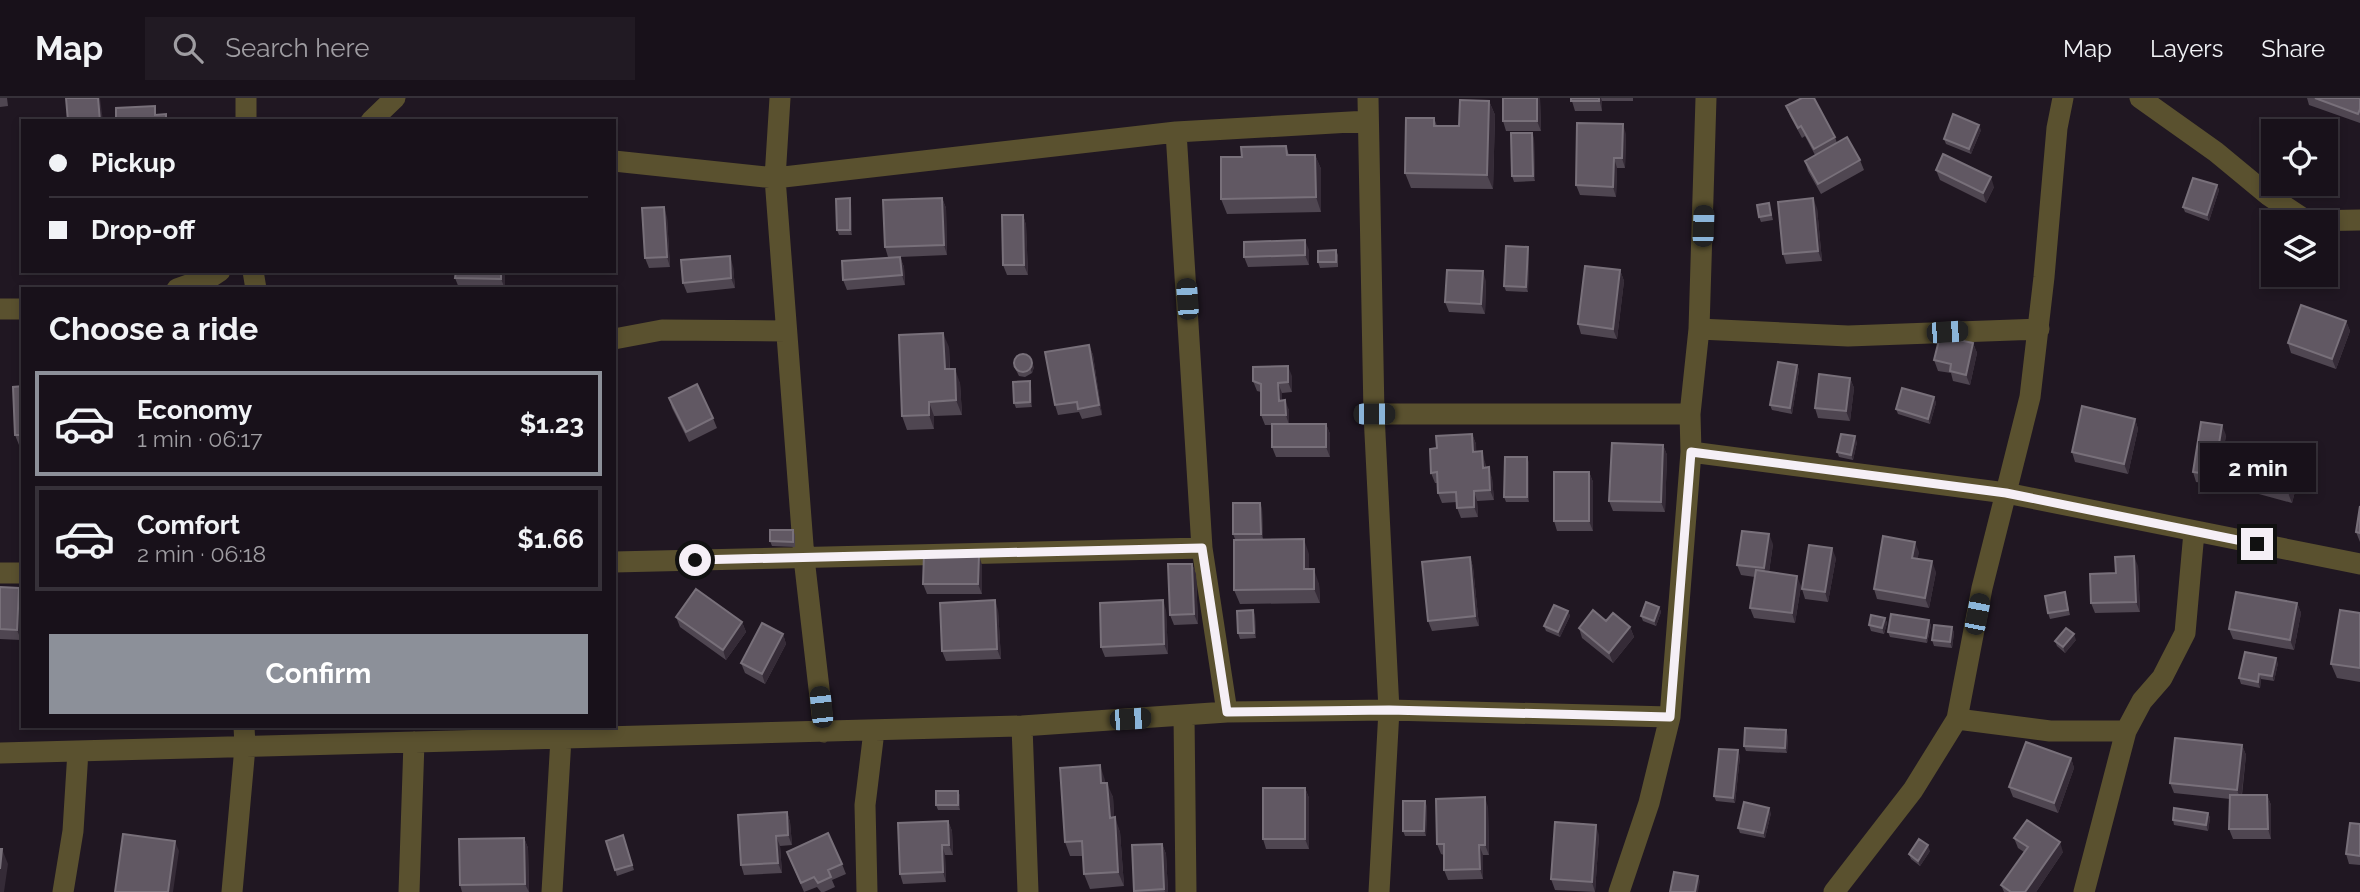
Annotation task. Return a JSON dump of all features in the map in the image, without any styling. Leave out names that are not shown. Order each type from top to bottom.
[{"type":"street","points":[[246,98],[246,119]]},
{"type":"street","points":[[373,119],[395,98]]},
{"type":"street","points":[[780,98],[775,178],[804,558],[824,732]]},
{"type":"street","points":[[1368,98],[1374,414],[1389,710],[1379,892]]},
{"type":"street","points":[[1619,892],[1649,803],[1670,717],[1691,452],[1690,414],[1699,329],[1706,98]]},
{"type":"street","points":[[1834,892],[1913,790],[1957,719],[1982,588],[2030,397],[2057,128],[2063,98]]},
{"type":"street","points":[[2140,98],[2216,152],[2268,195],[2307,221],[2360,220]]},
{"type":"street","points":[[616,160],[775,178],[1176,132],[1367,121]]},
{"type":"street","points":[[1176,132],[1202,548],[1227,712]]},
{"type":"street","points":[[183,287],[217,273]]},
{"type":"street","points":[[0,309],[21,309]]},
{"type":"street","points":[[1699,329],[1848,336],[2039,328]]},
{"type":"street","points":[[616,339],[662,330],[786,331]]},
{"type":"street","points":[[1374,414],[1690,414]]},
{"type":"street","points":[[1691,452],[2006,493],[2360,564]]},
{"type":"street","points":[[2084,892],[2126,731],[2142,701],[2162,678],[2185,633],[2194,532]]},
{"type":"street","points":[[616,562],[1202,548]]},
{"type":"street","points":[[0,573],[21,573]]},
{"type":"street","points":[[0,753],[78,751],[245,736],[414,742],[874,731],[1022,726],[1227,712],[1389,710],[1670,717]]},
{"type":"street","points":[[1184,715],[1186,892]]},
{"type":"street","points":[[1957,719],[2050,732],[2126,731]]},
{"type":"street","points":[[1022,726],[1028,892]]},
{"type":"street","points":[[867,892],[864,805],[874,731]]},
{"type":"street","points":[[232,892],[245,736]]},
{"type":"street","points":[[552,892],[561,738]]},
{"type":"street","points":[[409,892],[414,742]]},
{"type":"street","points":[[63,892],[73,831],[78,751]]},
{"type":"building","points":[[66,98],[98,98],[100,119],[68,119]]},
{"type":"building","points":[[1503,98],[1537,98],[1537,121],[1503,121]]},
{"type":"building","points":[[1571,98],[1599,98],[1599,101],[1571,101]]},
{"type":"building","points":[[1802,98],[1814,98],[1835,137],[1814,149],[1786,106]]},
{"type":"building","points":[[2315,98],[2360,98],[2360,109],[2358,114]]},
{"type":"building","points":[[1460,100],[1489,101],[1487,175],[1405,173],[1406,118],[1434,118],[1434,126],[1459,126]]},
{"type":"building","points":[[155,106],[155,115],[166,114],[166,119],[116,119],[116,108]]},
{"type":"building","points":[[1953,114],[1979,125],[1969,149],[1944,139]]},
{"type":"building","points":[[1577,123],[1623,124],[1622,158],[1614,158],[1613,187],[1576,185]]},
{"type":"building","points":[[1511,133],[1532,133],[1533,176],[1512,176]]},
{"type":"building","points":[[1847,137],[1860,160],[1818,184],[1805,161]]},
{"type":"building","points":[[1286,146],[1287,155],[1315,155],[1316,197],[1221,199],[1221,157],[1242,157],[1241,147]]},
{"type":"building","points":[[1943,154],[1991,177],[1983,193],[1936,170]]},
{"type":"building","points":[[2193,178],[2217,185],[2207,215],[2183,207]]},
{"type":"building","points":[[850,198],[850,230],[837,230],[836,199]]},
{"type":"building","points":[[942,198],[944,245],[885,247],[883,200]]},
{"type":"building","points":[[1813,198],[1818,251],[1783,254],[1778,202]]},
{"type":"building","points":[[1769,203],[1771,215],[1759,217],[1757,205]]},
{"type":"building","points":[[664,207],[667,257],[645,258],[642,208]]},
{"type":"building","points":[[1002,215],[1023,215],[1024,265],[1003,265]]},
{"type":"building","points":[[1305,240],[1305,255],[1244,257],[1244,242]]},
{"type":"building","points":[[1506,246],[1528,247],[1526,287],[1504,286]]},
{"type":"building","points":[[1336,250],[1336,262],[1318,262],[1318,251]]},
{"type":"building","points":[[730,256],[731,278],[683,283],[681,260]]},
{"type":"building","points":[[900,257],[902,275],[843,280],[842,261]]},
{"type":"building","points":[[1585,266],[1620,270],[1613,329],[1578,324]]},
{"type":"building","points":[[1447,270],[1483,271],[1481,304],[1445,302]]},
{"type":"building","points":[[456,273],[501,273],[501,279],[455,278]]},
{"type":"building","points":[[2301,305],[2346,321],[2332,359],[2288,343]]},
{"type":"building","points":[[943,333],[945,369],[955,369],[956,400],[929,402],[929,415],[902,416],[899,335]]},
{"type":"building","points":[[1940,336],[1973,343],[1966,375],[1950,371],[1951,364],[1934,360]]},
{"type":"building","points":[[1089,345],[1099,405],[1078,409],[1077,402],[1055,405],[1045,352]]},
{"type":"building","points":[[1023,354],[1029,357],[1032,363],[1029,369],[1023,372],[1017,369],[1014,363],[1017,357]]},
{"type":"building","points":[[1778,362],[1797,365],[1790,408],[1770,405]]},
{"type":"building","points":[[1288,366],[1288,382],[1278,383],[1279,401],[1285,400],[1286,415],[1261,415],[1261,384],[1253,381],[1253,367]]},
{"type":"building","points":[[1819,374],[1850,378],[1846,411],[1815,408]]},
{"type":"building","points":[[1030,381],[1030,402],[1014,403],[1013,382]]},
{"type":"building","points":[[697,384],[713,418],[686,432],[669,398]]},
{"type":"building","points":[[21,386],[21,435],[15,435],[13,387]]},
{"type":"building","points":[[1902,388],[1934,397],[1928,419],[1896,409]]},
{"type":"building","points":[[2082,406],[2135,419],[2124,464],[2072,452]]},
{"type":"building","points":[[2201,422],[2222,425],[2214,475],[2193,472]]},
{"type":"building","points":[[1272,424],[1326,424],[1326,447],[1272,447]]},
{"type":"building","points":[[1472,434],[1473,452],[1482,451],[1483,468],[1489,467],[1490,490],[1474,491],[1474,507],[1457,508],[1456,492],[1438,493],[1437,472],[1431,473],[1430,449],[1437,448],[1436,436]]},
{"type":"building","points":[[1841,434],[1855,436],[1851,455],[1837,452]]},
{"type":"building","points":[[1612,443],[1663,445],[1661,502],[1609,501]]},
{"type":"building","points":[[2242,447],[2297,462],[2288,493],[2234,478]]},
{"type":"building","points":[[1505,457],[1527,457],[1527,497],[1504,497]]},
{"type":"building","points":[[1554,472],[1589,472],[1589,521],[1554,521]]},
{"type":"building","points":[[1233,503],[1260,503],[1261,534],[1233,534]]},
{"type":"building","points":[[2360,506],[2360,533],[2356,532]]},
{"type":"building","points":[[770,530],[793,530],[793,542],[770,541]]},
{"type":"building","points":[[1742,531],[1769,534],[1764,568],[1737,565]]},
{"type":"building","points":[[1883,536],[1915,542],[1912,558],[1932,561],[1925,598],[1874,589]]},
{"type":"building","points":[[1304,539],[1304,569],[1314,569],[1314,589],[1234,590],[1234,540]]},
{"type":"building","points":[[1809,545],[1832,548],[1825,592],[1802,589]]},
{"type":"building","points":[[924,554],[979,555],[978,584],[923,584]]},
{"type":"building","points":[[2134,556],[2136,602],[2091,603],[2090,574],[2116,573],[2115,557]]},
{"type":"building","points":[[1470,557],[1475,616],[1428,621],[1422,562]]},
{"type":"building","points":[[1168,564],[1192,564],[1194,614],[1170,615]]},
{"type":"building","points":[[1756,570],[1797,576],[1792,613],[1750,608]]},
{"type":"building","points":[[0,587],[19,588],[17,630],[0,629]]},
{"type":"building","points":[[696,589],[742,622],[723,650],[676,617]]},
{"type":"building","points":[[2065,592],[2068,610],[2048,613],[2045,596]]},
{"type":"building","points":[[2236,592],[2297,603],[2290,640],[2229,629]]},
{"type":"building","points":[[995,600],[997,649],[942,651],[940,603]]},
{"type":"building","points":[[1163,600],[1164,644],[1101,647],[1100,603]]},
{"type":"building","points":[[1646,602],[1659,607],[1654,621],[1641,616]]},
{"type":"building","points":[[1554,605],[1568,611],[1558,632],[1544,626]]},
{"type":"building","points":[[1253,610],[1254,633],[1238,633],[1237,611]]},
{"type":"building","points":[[1593,610],[1606,621],[1613,613],[1630,627],[1609,653],[1579,628]]},
{"type":"building","points":[[2340,610],[2360,613],[2360,668],[2331,664]]},
{"type":"building","points":[[1891,614],[1929,620],[1926,638],[1888,632]]},
{"type":"building","points":[[1871,615],[1885,618],[1882,628],[1869,625]]},
{"type":"building","points":[[762,623],[783,634],[762,674],[741,663]]},
{"type":"building","points":[[1934,625],[1952,627],[1950,642],[1932,640]]},
{"type":"building","points":[[2066,628],[2074,634],[2063,647],[2055,641]]},
{"type":"building","points":[[2245,652],[2276,658],[2272,676],[2259,674],[2258,682],[2239,678]]},
{"type":"building","points":[[1745,728],[1786,730],[1785,748],[1744,746]]},
{"type":"building","points":[[2175,738],[2242,745],[2237,790],[2170,783]]},
{"type":"building","points":[[2026,742],[2071,758],[2054,803],[2009,787]]},
{"type":"building","points":[[1719,749],[1738,750],[1733,798],[1714,796]]},
{"type":"building","points":[[1100,765],[1101,783],[1107,783],[1110,818],[1115,817],[1118,872],[1084,874],[1082,841],[1065,842],[1060,768]]},
{"type":"building","points":[[1263,788],[1305,788],[1305,839],[1263,839]]},
{"type":"building","points":[[936,791],[958,791],[958,805],[936,805]]},
{"type":"building","points":[[2230,795],[2267,795],[2268,829],[2229,829]]},
{"type":"building","points":[[1485,797],[1485,845],[1479,845],[1480,869],[1444,870],[1444,844],[1437,844],[1436,799]]},
{"type":"building","points":[[1403,801],[1425,801],[1424,831],[1403,831]]},
{"type":"building","points":[[1744,802],[1769,808],[1763,833],[1738,828]]},
{"type":"building","points":[[2174,808],[2208,813],[2206,825],[2173,820]]},
{"type":"building","points":[[787,812],[788,835],[776,836],[778,863],[741,865],[738,815]]},
{"type":"building","points":[[2027,820],[2060,842],[2025,892],[2011,892],[2001,885],[2028,847],[2014,838]]},
{"type":"building","points":[[948,821],[949,845],[942,845],[943,872],[900,874],[898,823]]},
{"type":"building","points":[[1555,822],[1596,825],[1592,882],[1551,879]]},
{"type":"building","points":[[2350,823],[2360,824],[2360,856],[2346,854]]},
{"type":"building","points":[[828,833],[842,864],[828,870],[831,877],[818,883],[814,877],[801,883],[787,852]]},
{"type":"building","points":[[123,834],[175,841],[168,892],[115,892]]},
{"type":"building","points":[[623,835],[632,865],[615,870],[606,841]]},
{"type":"building","points":[[524,838],[525,884],[460,885],[459,839]]},
{"type":"building","points":[[1919,839],[1928,845],[1918,861],[1909,854]]},
{"type":"building","points":[[1162,844],[1164,889],[1134,891],[1132,845]]},
{"type":"building","points":[[1674,872],[1698,876],[1695,892],[1670,892]]},
{"type":"route","points":[[695,560],[1202,548],[1227,712],[1389,710],[1670,717],[1691,452],[2006,493],[2257,544]]}]
